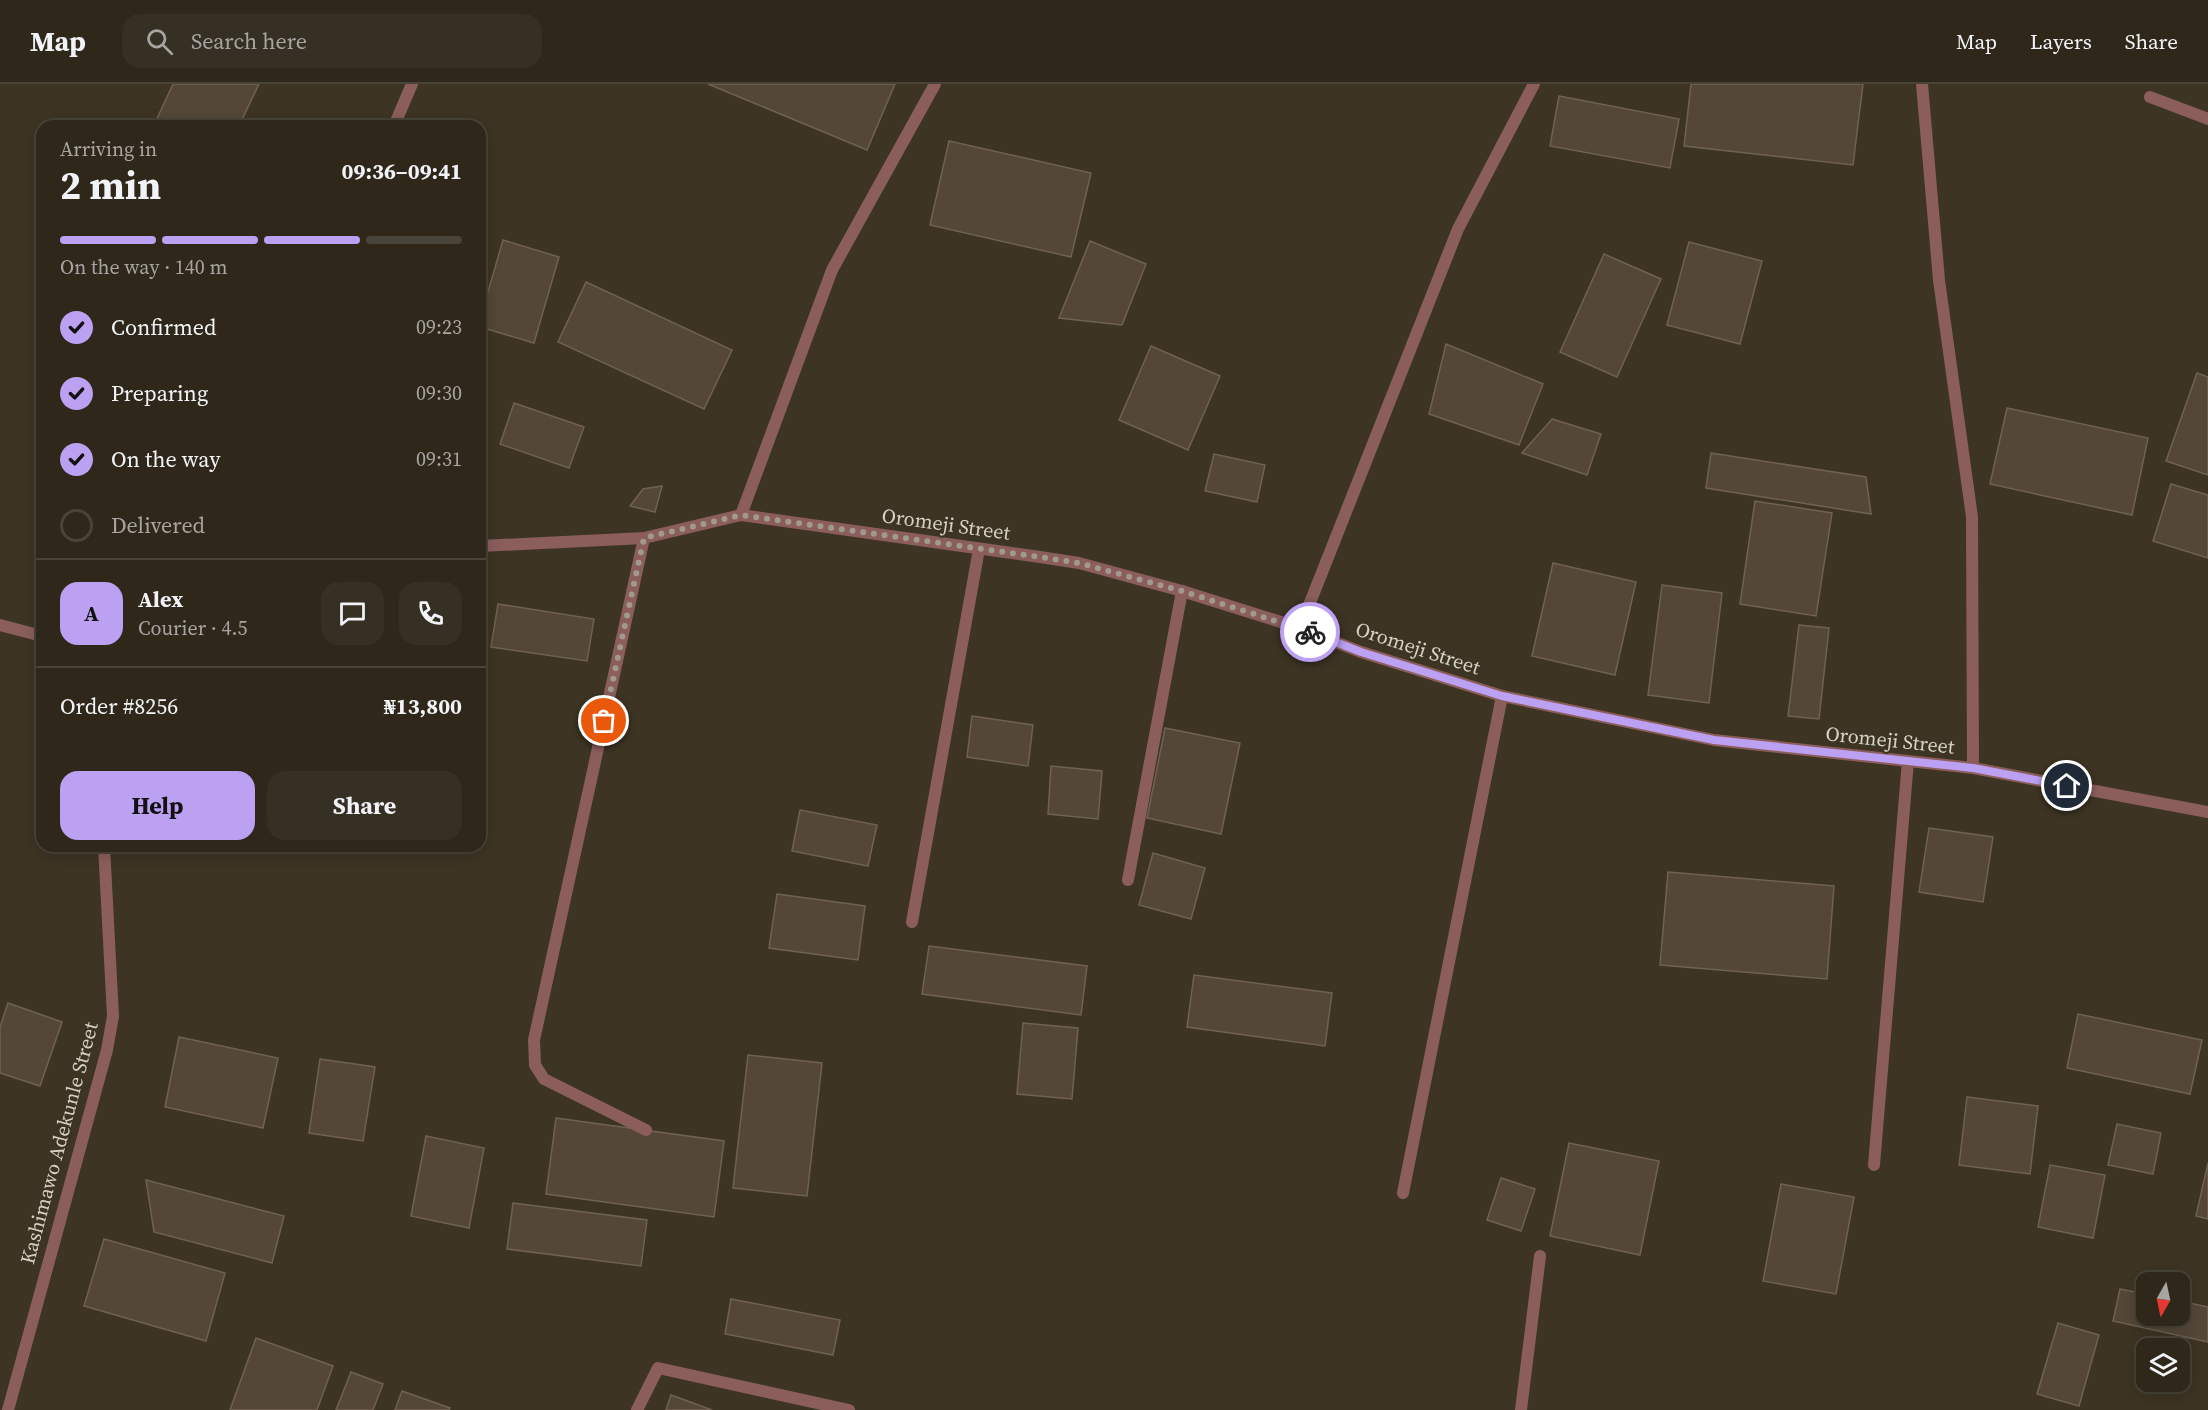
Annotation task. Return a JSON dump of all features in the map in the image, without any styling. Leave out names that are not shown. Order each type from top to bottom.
[{"type":"street","points":[[397,120],[412,84]]},
{"type":"street","points":[[741,515],[832,270],[935,84]]},
{"type":"street","points":[[1300,628],[1458,229],[1534,84]]},
{"type":"street","points":[[1922,84],[1939,280],[1972,517],[1973,768]]},
{"type":"street","points":[[2150,97],[2208,119]]},
{"type":"street","name":"Oromeji Street","points":[[486,546],[644,538],[741,515],[1079,563],[1182,591],[1300,628],[1361,652],[1502,696],[1714,740],[1973,768],[2208,812]]},
{"type":"street","points":[[644,538],[534,1040],[535,1065],[544,1079],[646,1130]]},
{"type":"street","points":[[912,922],[979,549]]},
{"type":"street","points":[[1128,880],[1182,591]]},
{"type":"street","points":[[0,625],[36,634]]},
{"type":"street","points":[[1403,1193],[1502,696]]},
{"type":"street","points":[[1874,1165],[1908,761]]},
{"type":"street","name":"Kashimawo Adekunle Street","points":[[8,1410],[104,1061],[113,1016],[104,852]]},
{"type":"street","points":[[1521,1410],[1540,1256]]},
{"type":"street","points":[[636,1410],[658,1368],[849,1410]]},
{"type":"building","points":[[173,84],[259,84],[242,120],[156,120]]},
{"type":"building","points":[[708,84],[895,84],[867,150]]},
{"type":"building","points":[[1691,84],[1863,84],[1853,165],[1684,146]]},
{"type":"building","points":[[1559,96],[1679,119],[1670,168],[1550,146]]},
{"type":"building","points":[[949,141],[1091,173],[1071,257],[930,225]]},
{"type":"building","points":[[503,240],[559,257],[534,343],[486,329],[486,298]]},
{"type":"building","points":[[1090,241],[1146,264],[1122,325],[1059,318]]},
{"type":"building","points":[[1689,242],[1762,261],[1740,344],[1667,325]]},
{"type":"building","points":[[1604,254],[1661,279],[1617,377],[1560,352]]},
{"type":"building","points":[[586,282],[732,350],[704,409],[558,342]]},
{"type":"building","points":[[1446,344],[1543,384],[1519,445],[1429,414]]},
{"type":"building","points":[[1151,346],[1220,376],[1188,450],[1119,420]]},
{"type":"building","points":[[2197,373],[2208,377],[2208,475],[2166,461]]},
{"type":"building","points":[[514,403],[584,427],[569,468],[500,444]]},
{"type":"building","points":[[2007,408],[2148,438],[2132,515],[1990,484]]},
{"type":"building","points":[[1552,419],[1601,434],[1587,475],[1522,453]]},
{"type":"building","points":[[1711,453],[1866,477],[1871,514],[1706,488]]},
{"type":"building","points":[[1214,454],[1265,465],[1257,502],[1205,491]]},
{"type":"building","points":[[2171,484],[2208,495],[2208,558],[2153,541]]},
{"type":"building","points":[[662,486],[655,512],[630,506],[643,489]]},
{"type":"building","points":[[1755,501],[1832,513],[1816,616],[1740,604]]},
{"type":"building","points":[[1553,563],[1636,582],[1615,675],[1532,656]]},
{"type":"building","points":[[1662,585],[1722,593],[1709,703],[1648,695]]},
{"type":"building","points":[[498,604],[594,619],[587,661],[491,647]]},
{"type":"building","points":[[1799,625],[1829,628],[1819,719],[1788,716]]},
{"type":"building","points":[[972,716],[1033,725],[1028,766],[967,757]]},
{"type":"building","points":[[1165,728],[1240,743],[1221,834],[1147,818]]},
{"type":"building","points":[[1051,766],[1102,771],[1098,819],[1048,814]]},
{"type":"building","points":[[800,810],[877,825],[868,866],[792,851]]},
{"type":"building","points":[[1929,828],[1993,837],[1983,902],[1919,892]]},
{"type":"building","points":[[1153,853],[1205,868],[1191,919],[1139,905]]},
{"type":"building","points":[[1668,872],[1834,886],[1827,979],[1660,965]]},
{"type":"building","points":[[777,894],[865,906],[858,960],[769,948]]},
{"type":"building","points":[[929,946],[1087,966],[1081,1015],[922,994]]},
{"type":"building","points":[[1194,975],[1332,993],[1325,1046],[1187,1027]]},
{"type":"building","points":[[8,1003],[62,1022],[40,1086],[0,1073],[0,1027]]},
{"type":"building","points":[[2078,1014],[2202,1040],[2190,1094],[2067,1068]]},
{"type":"building","points":[[1023,1023],[1078,1028],[1072,1099],[1017,1094]]},
{"type":"building","points":[[179,1037],[278,1058],[263,1128],[165,1107]]},
{"type":"building","points":[[748,1055],[822,1063],[807,1196],[733,1188]]},
{"type":"building","points":[[320,1059],[375,1067],[363,1141],[309,1133]]},
{"type":"building","points":[[1967,1097],[2038,1106],[2030,1174],[1959,1165]]},
{"type":"building","points":[[556,1118],[724,1141],[714,1217],[546,1194]]},
{"type":"building","points":[[2117,1124],[2161,1133],[2153,1174],[2108,1165]]},
{"type":"building","points":[[426,1136],[484,1148],[469,1228],[411,1216]]},
{"type":"building","points":[[1569,1143],[1659,1161],[1640,1255],[1550,1236]]},
{"type":"building","points":[[2208,1163],[2208,1219],[2196,1216]]},
{"type":"building","points":[[2050,1165],[2105,1175],[2093,1238],[2038,1227]]},
{"type":"building","points":[[1501,1178],[1535,1189],[1521,1231],[1487,1220]]},
{"type":"building","points":[[146,1180],[284,1216],[272,1263],[154,1232]]},
{"type":"building","points":[[1781,1184],[1854,1197],[1836,1294],[1763,1281]]},
{"type":"building","points":[[513,1203],[647,1220],[641,1266],[507,1249]]},
{"type":"building","points":[[104,1239],[225,1273],[206,1341],[84,1306]]},
{"type":"building","points":[[2120,1289],[2136,1292],[2136,1326],[2190,1326],[2190,1303],[2208,1307],[2208,1342],[2190,1338],[2113,1321]]},
{"type":"building","points":[[731,1299],[840,1320],[833,1355],[725,1334]]},
{"type":"building","points":[[2058,1323],[2099,1335],[2079,1406],[2037,1394]]},
{"type":"building","points":[[256,1338],[333,1366],[317,1410],[230,1410]]},
{"type":"building","points":[[351,1372],[383,1384],[373,1410],[336,1410]]},
{"type":"building","points":[[402,1391],[450,1408],[449,1410],[395,1410]]},
{"type":"building","points":[[671,1395],[712,1410],[666,1410]]},
{"type":"way so far","points":[[604,721],[644,538],[741,515],[1079,563],[1182,591],[1310,632]]},
{"type":"route","points":[[1310,632],[1361,652],[1502,696],[1714,740],[1973,768],[2067,786]]}]
